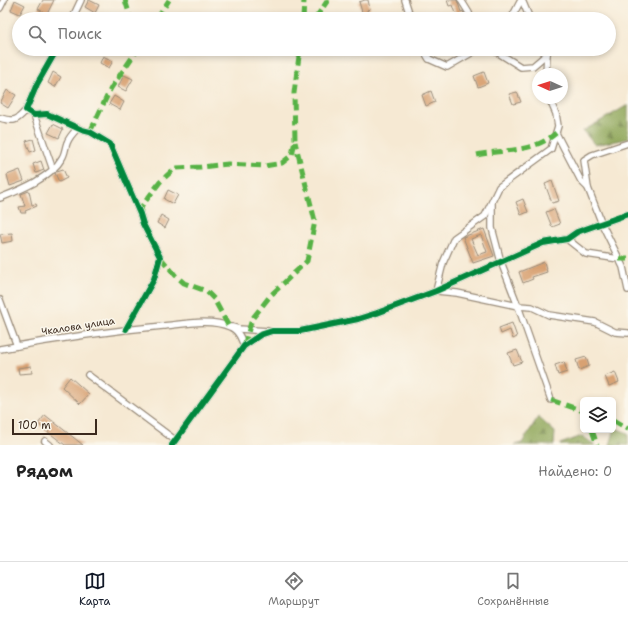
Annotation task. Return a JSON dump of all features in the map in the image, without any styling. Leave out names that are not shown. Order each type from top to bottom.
[{"type":"street","points":[[0,8],[4,0]]},
{"type":"street","points":[[75,12],[81,0]]},
{"type":"street","points":[[405,0],[409,12]]},
{"type":"street","points":[[461,0],[468,12]]},
{"type":"street","points":[[515,12],[521,0]]},
{"type":"street","points":[[521,0],[527,12]]},
{"type":"street","points":[[0,118],[8,120],[19,119],[26,110],[37,84],[54,56]]},
{"type":"street","points":[[427,56],[429,59],[447,66],[465,56]]},
{"type":"street","points":[[503,56],[521,67],[533,66],[541,56]]},
{"type":"street","points":[[545,56],[546,68]]},
{"type":"street","points":[[552,104],[556,114],[558,126],[551,149],[499,187],[485,216],[454,238],[443,263],[436,291],[457,293],[518,306],[532,306],[549,315],[595,322],[616,332],[628,333]]},
{"type":"street","points":[[26,110],[34,115],[47,114],[90,132],[110,144],[138,208],[143,224],[160,257],[154,279],[126,329]]},
{"type":"street","points":[[34,115],[54,170]]},
{"type":"street","points":[[0,198],[27,186],[54,170],[63,157],[71,135],[78,128]]},
{"type":"street","points":[[556,133],[581,181],[588,188]]},
{"type":"street","points":[[628,144],[592,155],[584,160],[588,188],[602,224],[625,274],[628,290]]},
{"type":"street","points":[[492,202],[492,228],[501,262],[551,400]]},
{"type":"street","name":"Чкалова улица","points":[[0,349],[126,329],[206,322],[239,329],[300,331],[358,319],[377,314],[436,291],[543,243],[567,239],[577,232],[628,214]]},
{"type":"street","points":[[567,239],[586,254],[619,259]]},
{"type":"street","points":[[0,300],[17,346]]},
{"type":"street","points":[[229,327],[241,337],[244,346]]},
{"type":"street","points":[[88,375],[173,442],[244,346],[260,335],[272,331]]},
{"type":"street","points":[[45,441],[50,445]]},
{"type":"green space","points":[[628,105],[628,139],[595,145],[583,131]]},
{"type":"green space","points":[[538,417],[555,432],[554,445],[515,445],[522,443]]},
{"type":"green space","points":[[616,428],[628,433],[628,445],[610,445],[614,433],[616,433]]},
{"type":"green space","points":[[582,436],[595,445],[560,445],[560,444]]},
{"type":"building","points":[[15,0],[25,5],[21,12],[11,10]]},
{"type":"building","points":[[43,0],[54,0],[48,12],[43,12],[38,9]]},
{"type":"building","points":[[89,0],[99,5],[96,12],[85,7]]},
{"type":"building","points":[[368,0],[370,9],[367,10],[368,12],[362,12],[359,2]]},
{"type":"building","points":[[447,0],[457,0],[461,12],[456,12],[453,5],[449,6]]},
{"type":"building","points":[[103,56],[113,61],[109,68],[100,63]]},
{"type":"building","points":[[53,72],[61,77],[55,87],[48,83]]},
{"type":"building","points":[[484,72],[488,83],[478,87],[474,76]]},
{"type":"building","points":[[124,75],[133,79],[126,91],[118,87]]},
{"type":"building","points":[[7,90],[16,95],[8,108],[0,103]]},
{"type":"building","points":[[431,91],[435,102],[426,106],[422,95]]},
{"type":"building","points":[[517,92],[521,102],[513,104],[509,94]]},
{"type":"building","points":[[114,96],[124,102],[120,110],[109,104]]},
{"type":"building","points":[[53,124],[63,129],[59,138],[48,133]]},
{"type":"building","points":[[33,139],[36,150],[30,152],[26,141]]},
{"type":"building","points":[[41,161],[44,170],[36,173],[33,164]]},
{"type":"building","points":[[63,169],[67,178],[59,182],[55,173]]},
{"type":"building","points":[[20,170],[24,181],[10,186],[7,175]]},
{"type":"building","points":[[552,181],[559,201],[552,203],[545,184]]},
{"type":"building","points":[[168,190],[178,195],[173,204],[164,199]]},
{"type":"building","points":[[29,191],[32,205],[36,204],[37,206],[25,211],[26,213],[21,213],[19,207],[25,206],[21,194]]},
{"type":"building","points":[[523,199],[528,212],[521,215],[516,202]]},
{"type":"building","points":[[554,209],[560,224],[552,227],[546,212]]},
{"type":"building","points":[[161,215],[169,220],[165,228],[157,223]]},
{"type":"building","points":[[484,229],[494,256],[473,263],[463,237]],"holes":[[[481,235],[487,252],[478,255],[471,239]]]},
{"type":"building","points":[[12,233],[13,241],[2,243],[0,234]]},
{"type":"building","points":[[544,262],[547,272],[532,277],[533,279],[523,283],[519,272]]},
{"type":"building","points":[[512,323],[517,337],[513,339],[510,330],[501,334],[499,328]]},
{"type":"building","points":[[517,350],[522,362],[513,365],[508,353]]},
{"type":"building","points":[[586,357],[589,366],[579,370],[576,360]]},
{"type":"building","points":[[564,362],[567,372],[558,375],[555,365]]},
{"type":"building","points":[[31,366],[32,373],[19,374],[18,368]]},
{"type":"building","points":[[615,372],[619,382],[609,386],[605,376]]},
{"type":"building","points":[[70,377],[89,394],[80,404],[62,387]]},
{"type":"building","points":[[45,415],[83,445],[65,445],[38,424]]},
{"type":"marked path","points":[[125,0],[129,12]]},
{"type":"marked path","points":[[161,12],[169,0]]},
{"type":"marked path","points":[[303,12],[304,0]]},
{"type":"marked path","points":[[320,12],[328,0]]},
{"type":"marked path","points":[[90,132],[111,88],[133,56]]},
{"type":"marked path","points":[[140,214],[142,206],[160,182],[175,168],[228,164],[265,166],[282,163],[292,155],[295,141],[294,93],[299,56]]},
{"type":"marked path","points":[[477,155],[528,147],[538,144],[556,133]]},
{"type":"marked path","points":[[244,346],[252,319],[270,296],[307,261],[315,221],[295,142]]},
{"type":"marked path","points":[[160,257],[184,283],[206,291],[214,299],[229,327]]},
{"type":"marked path","points":[[619,259],[628,259]]},
{"type":"marked path","points":[[551,400],[580,410]]},
{"type":"marked path","points":[[616,422],[628,429]]},
{"type":"marked path","points":[[593,433],[597,445]]},
{"type":"cycle path","points":[[53,56],[37,84],[26,110],[34,115],[47,114],[82,130],[90,132],[110,144],[143,224],[160,257],[154,279],[126,329]]},
{"type":"cycle path","points":[[172,445],[244,346],[260,335],[272,331],[300,331],[358,319],[377,313],[436,291],[543,243],[567,239],[577,232],[628,214]]}]
